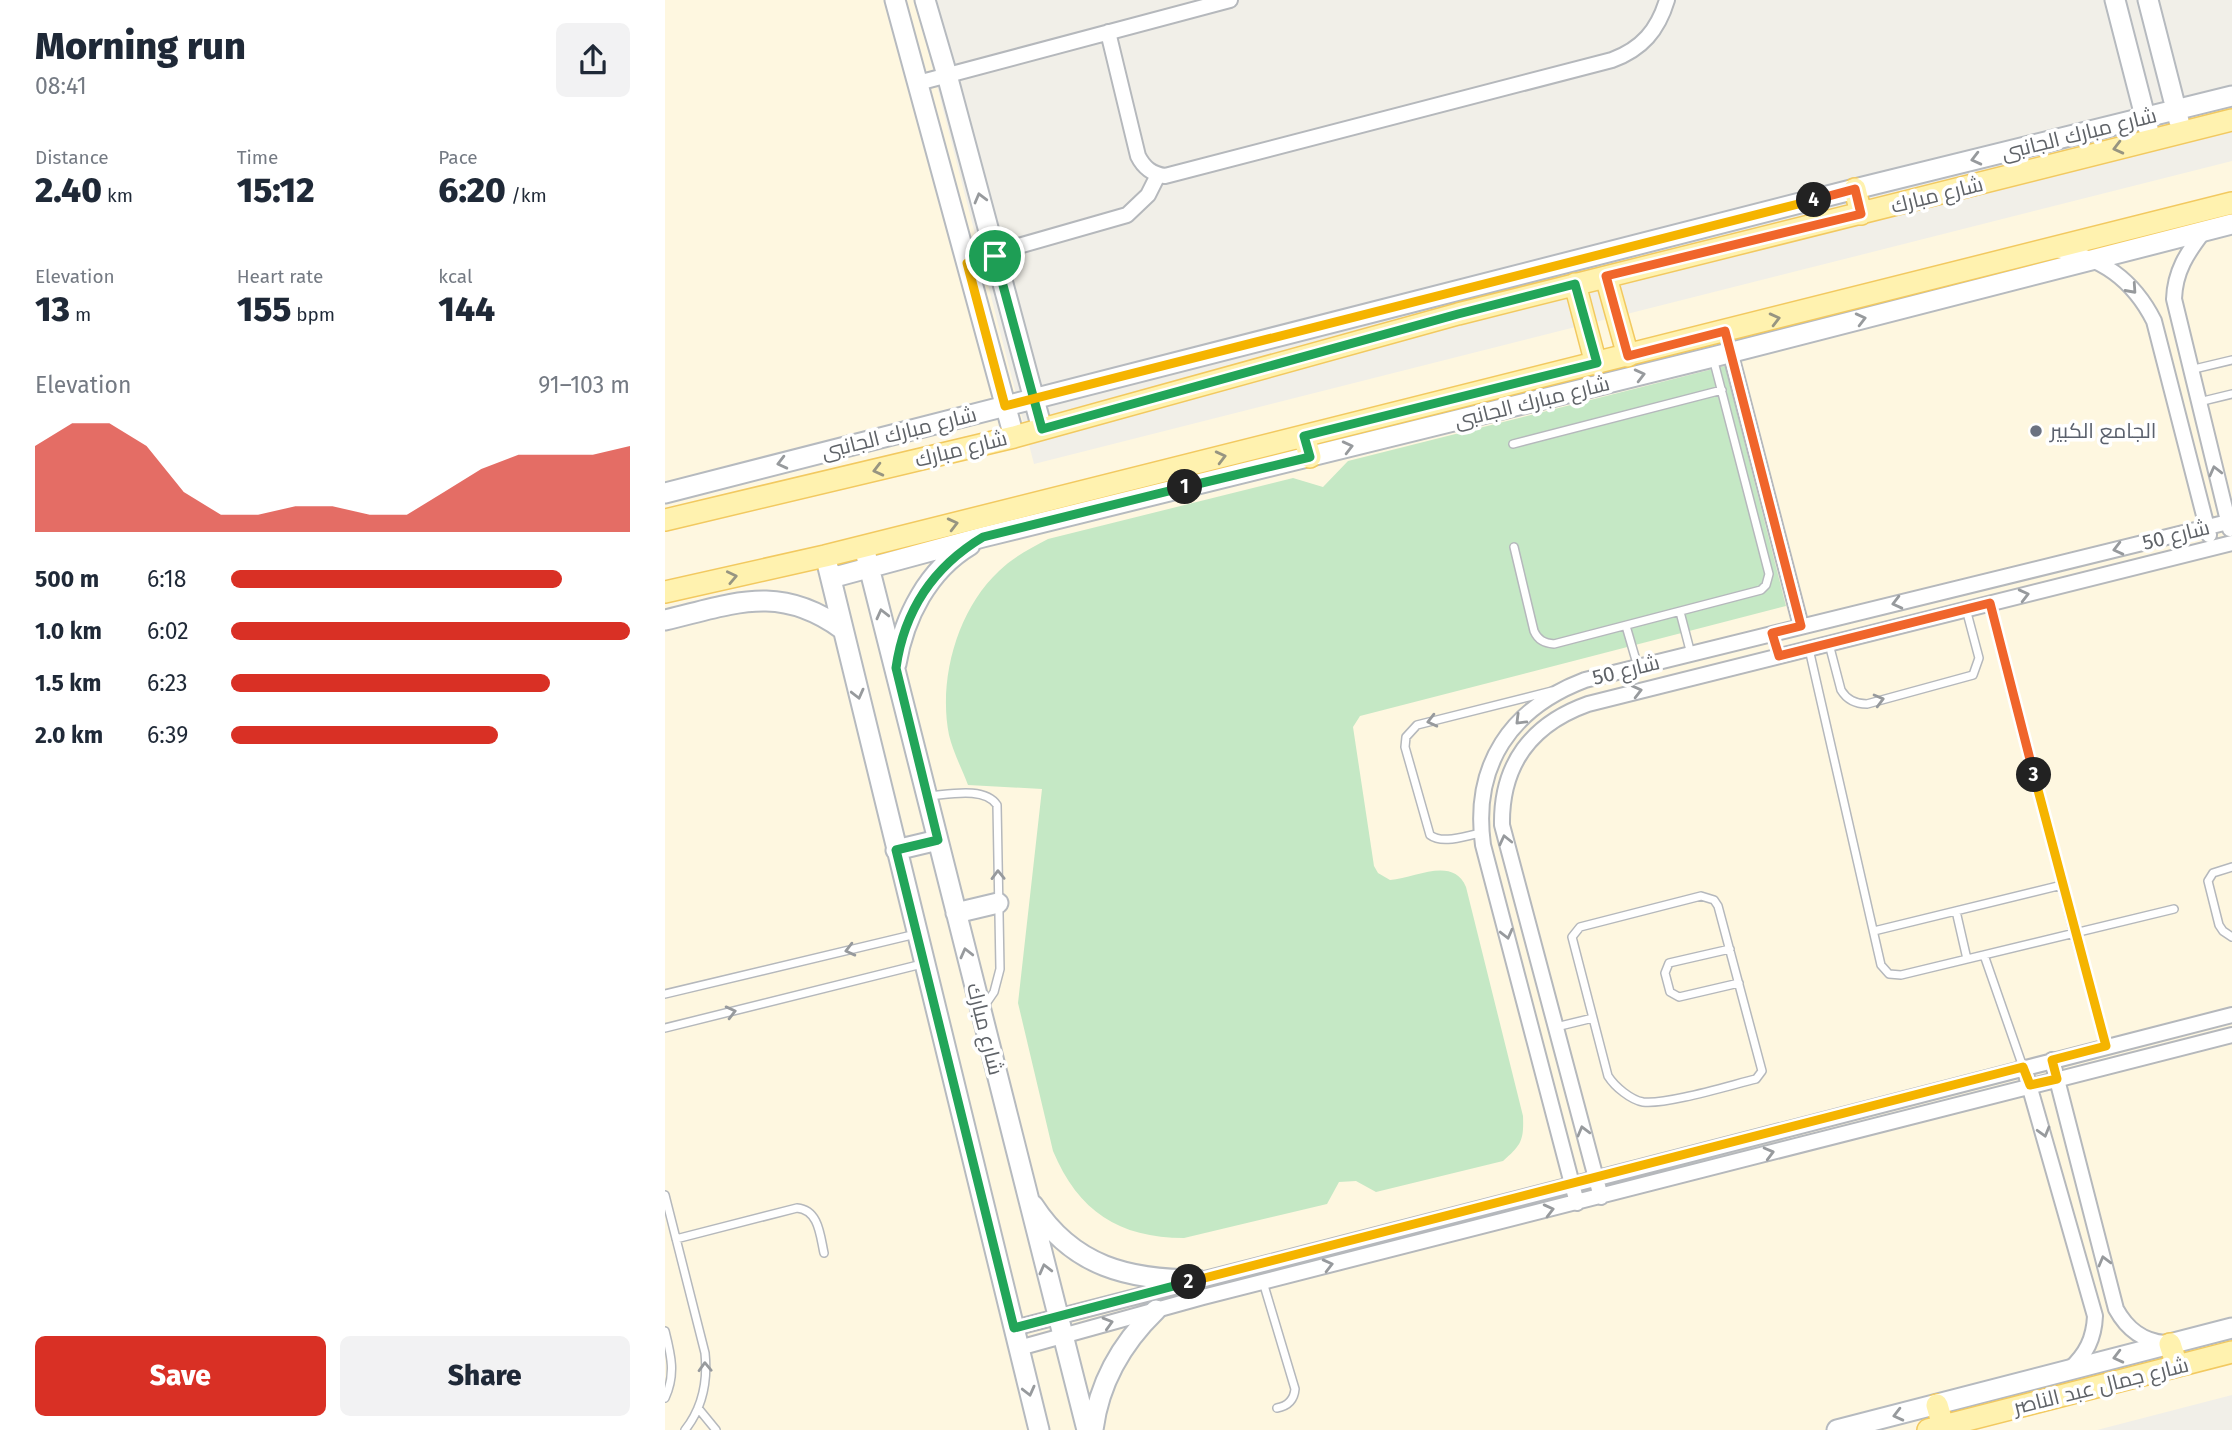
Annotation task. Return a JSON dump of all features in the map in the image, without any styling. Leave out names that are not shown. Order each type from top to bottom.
[{"type":"main road","points":[[895,0],[1014,437]]},
{"type":"main road","points":[[925,0],[1042,429]]},
{"type":"main road","points":[[2115,0],[2151,140]]},
{"type":"main road","points":[[2148,0],[2182,133]]},
{"type":"main road","name":"شارع مبارك الجانبى","points":[[665,494],[1855,189],[2232,96]]},
{"type":"main road","name":"شارع مبارك","points":[[665,520],[1014,437],[1458,314],[2232,120]]},
{"type":"main road","points":[[1855,189],[1861,214]]},
{"type":"main road","points":[[665,592],[1307,447],[1597,363],[2051,249],[2133,239],[2232,202]]},
{"type":"main road","name":"شارع مبارك الجانبى","points":[[831,578],[1307,447],[1722,355],[2093,259],[2133,239],[2204,231],[2232,224]]},
{"type":"main road","points":[[967,263],[995,254]]},
{"type":"main road","points":[[1606,276],[1628,356]]},
{"type":"main road","points":[[1575,284],[1597,363]]},
{"type":"main road","points":[[896,668],[904,629],[923,592],[949,561],[983,537]]},
{"type":"main road","name":"شارع مبارك","points":[[864,546],[1087,1430]]},
{"type":"main road","name":"شارع مبارك","points":[[825,556],[1039,1430]]},
{"type":"main road","points":[[665,620],[751,601],[771,600],[809,608],[842,629]]},
{"type":"main road","points":[[896,850],[938,840]]},
{"type":"main road","points":[[956,913],[998,903]]},
{"type":"main road","points":[[1026,1195],[1053,1231],[1089,1259],[1131,1275],[1201,1288]]},
{"type":"main road","points":[[1093,1430],[1098,1404],[1114,1363],[1133,1335],[1156,1310]]},
{"type":"main road","points":[[1837,1430],[2232,1328]]},
{"type":"main road","points":[[2170,1344],[2177,1366]]},
{"type":"main road","name":"شارع جمال عبد الناصر","points":[[1936,1428],[2232,1352]]},
{"type":"main road","points":[[1936,1428],[1937,1405]]},
{"type":"street","points":[[918,83],[1230,0]]},
{"type":"street","points":[[1108,32],[1138,156],[1146,169],[1159,175],[1171,175],[1612,60],[1631,52],[1647,39],[1659,22],[1667,0]]},
{"type":"street","points":[[995,254],[1127,215],[1148,195],[1159,175]]},
{"type":"street","points":[[2204,231],[2184,258],[2175,289],[2175,310],[2232,537]]},
{"type":"street","points":[[2051,249],[2093,259],[2119,275],[2147,308],[2154,321],[2212,548]]},
{"type":"street","points":[[1725,331],[1722,355],[1801,626]]},
{"type":"street","name":"شارع 50","points":[[1577,1203],[1482,833],[1482,794],[1489,769],[1500,744],[1524,715],[1569,686],[1638,667],[2230,522]]},
{"type":"street","name":"شارع 50","points":[[1601,1197],[1502,825],[1503,797],[1508,777],[1518,757],[1537,732],[1562,715],[1588,704],[2232,543]]},
{"type":"street","points":[[1772,633],[1779,656]]},
{"type":"street","points":[[1493,881],[1514,876]]},
{"type":"street","points":[[1019,1348],[1059,1326],[1596,1177],[2232,1015]]},
{"type":"street","points":[[1014,1328],[1059,1326],[1156,1310],[1201,1288],[1263,1282],[2232,1035]]},
{"type":"street","points":[[2052,1060],[2116,1309],[2132,1331],[2144,1338],[2170,1344]]},
{"type":"street","points":[[2023,1067],[2095,1317],[2086,1351],[2070,1370]]},
{"type":"lane","points":[[1514,547],[1534,631],[1541,641],[1554,644],[1761,590],[1769,574],[1721,390],[1722,355]]},
{"type":"lane","points":[[2190,370],[2232,360]]},
{"type":"lane","points":[[1513,444],[1721,390]]},
{"type":"lane","points":[[2199,402],[2232,394]]},
{"type":"lane","points":[[1990,603],[2074,933],[2106,1046]]},
{"type":"lane","points":[[1829,643],[1841,690],[1850,700],[1867,704],[1973,675],[1979,658],[1966,609]]},
{"type":"lane","points":[[1680,612],[1692,654]]},
{"type":"lane","points":[[1626,626],[1638,667]]},
{"type":"lane","points":[[1809,648],[1881,965],[1889,974],[1895,976],[2175,909]]},
{"type":"lane","points":[[1482,833],[1442,840],[1430,835],[1405,747],[1408,732],[1417,725],[1569,686]]},
{"type":"lane","points":[[927,796],[982,794],[997,804],[998,981],[988,1002],[980,1011]]},
{"type":"lane","points":[[2232,867],[2213,873],[2208,881],[2219,925],[2232,937]]},
{"type":"lane","points":[[1874,931],[2062,885]]},
{"type":"lane","points":[[1701,896],[1709,897],[1718,906],[1739,983],[1761,1065],[1762,1071],[1756,1079],[1658,1102],[1636,1100],[1608,1076],[1572,937],[1580,927],[1701,896]]},
{"type":"lane","points":[[1956,911],[1967,959]]},
{"type":"lane","points":[[665,994],[916,934]]},
{"type":"lane","points":[[1730,949],[1669,963],[1665,972],[1670,992],[1679,997],[1739,983]]},
{"type":"lane","points":[[1985,955],[2023,1067]]},
{"type":"lane","points":[[665,1028],[924,964]]},
{"type":"lane","points":[[1555,1027],[1593,1018]]},
{"type":"lane","points":[[665,1195],[705,1353],[706,1384],[698,1408],[685,1430]]},
{"type":"lane","points":[[676,1239],[803,1208],[815,1218],[824,1252]]},
{"type":"lane","points":[[1263,1282],[1295,1389],[1289,1404],[1277,1408]]},
{"type":"lane","points":[[665,1331],[673,1365],[673,1377],[665,1398]]},
{"type":"lane","points":[[698,1408],[716,1430]]},
{"type":"shaded area","points":[[665,0],[915,0],[1034,464],[2232,161],[2232,1395],[2097,1430],[665,1430]]},
{"type":"green space","points":[[1725,366],[1786,606],[1360,716],[1353,727],[1374,866],[1378,873],[1390,880],[1443,871],[1460,878],[1466,887],[1523,1116],[1522,1137],[1518,1146],[1503,1161],[1376,1192],[1356,1181],[1339,1182],[1327,1204],[1184,1238],[1140,1233],[1103,1217],[1075,1190],[1053,1151],[1018,1003],[1042,789],[968,785],[949,735],[946,692],[954,647],[972,605],[984,587],[1010,561],[1048,539],[1293,478],[1323,487],[1348,461]]},
{"type":"place","name":"الجامع الكبير","points":[[2036,431]]},
{"type":"route","points":[[995,256],[967,263],[1005,406],[1034,400],[1398,308],[1855,189],[1861,214],[1606,276],[1628,356],[1725,331],[1801,626],[1772,633],[1779,656],[1990,603],[2074,933],[2106,1046],[2052,1060],[2057,1079],[2030,1085],[2023,1067],[1014,1328],[896,850],[938,840],[896,668],[904,629],[912,610],[935,576],[949,561],[983,537],[1310,457],[1304,436],[1597,363],[1575,284],[1042,429],[1034,400],[995,256]]}]
